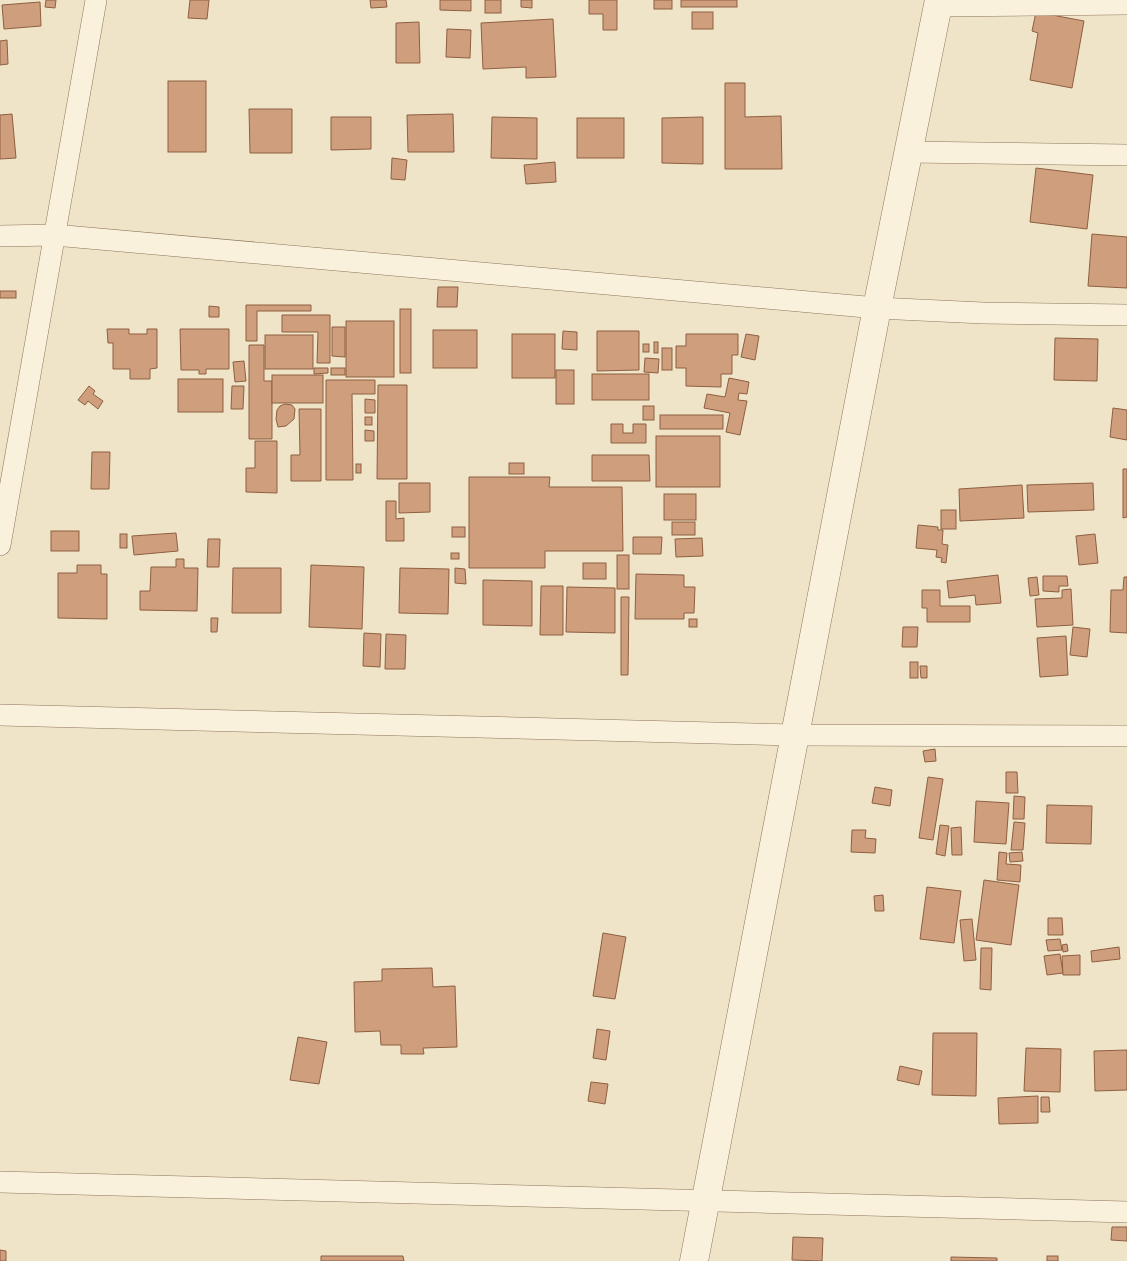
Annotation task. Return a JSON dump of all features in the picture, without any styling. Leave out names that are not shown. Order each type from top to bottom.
[{"type":"street","points":[[0,545],[96,0]]},
{"type":"street","points":[[694,1261],[794,735],[938,3],[1127,4]]},
{"type":"street","points":[[909,152],[1127,155]]},
{"type":"street","points":[[0,236],[54,236],[877,308],[983,313],[1127,315]]},
{"type":"street","points":[[0,715],[794,735],[1127,736]]},
{"type":"street","points":[[0,1182],[1127,1212]]},
{"type":"building","points":[[46,0],[56,0],[55,8],[45,7]]},
{"type":"building","points":[[190,0],[209,0],[207,19],[188,18]]},
{"type":"building","points":[[370,0],[386,0],[387,7],[371,8]]},
{"type":"building","points":[[440,0],[471,0],[471,11],[440,10]]},
{"type":"building","points":[[485,0],[501,0],[501,13],[485,13]]},
{"type":"building","points":[[521,0],[532,0],[532,8],[521,7]]},
{"type":"building","points":[[589,0],[617,0],[617,30],[603,30],[603,14],[589,14]]},
{"type":"building","points":[[654,0],[672,0],[672,9],[654,9]]},
{"type":"building","points":[[681,0],[737,0],[737,7],[681,7]]},
{"type":"building","points":[[40,2],[41,26],[4,29],[2,5]]},
{"type":"building","points":[[692,12],[713,12],[713,29],[692,29]]},
{"type":"building","points":[[1036,12],[1084,21],[1072,88],[1030,80],[1038,33],[1032,31]]},
{"type":"building","points":[[553,19],[556,77],[526,78],[526,67],[483,69],[481,23]]},
{"type":"building","points":[[419,22],[420,63],[396,63],[396,23]]},
{"type":"building","points":[[447,29],[471,30],[470,58],[446,57]]},
{"type":"building","points":[[7,40],[8,64],[0,65],[0,41]]},
{"type":"building","points":[[168,81],[206,81],[206,152],[168,152]]},
{"type":"building","points":[[725,83],[745,83],[745,117],[781,116],[782,169],[725,169]]},
{"type":"building","points":[[249,109],[292,109],[292,153],[250,153]]},
{"type":"building","points":[[12,114],[16,158],[0,159],[0,115]]},
{"type":"building","points":[[453,114],[454,152],[408,152],[407,115]]},
{"type":"building","points":[[331,117],[371,117],[371,149],[331,150]]},
{"type":"building","points":[[492,117],[537,118],[537,159],[491,158]]},
{"type":"building","points":[[703,117],[703,164],[662,163],[662,118]]},
{"type":"building","points":[[577,118],[624,118],[624,158],[577,158]]},
{"type":"building","points":[[392,158],[407,160],[405,180],[391,179]]},
{"type":"building","points":[[555,162],[556,182],[526,184],[524,165]]},
{"type":"building","points":[[1036,168],[1093,175],[1087,229],[1030,222]]},
{"type":"building","points":[[1092,234],[1127,237],[1127,288],[1088,286]]},
{"type":"building","points":[[438,287],[458,287],[457,307],[437,307]]},
{"type":"building","points":[[0,291],[16,291],[16,298],[0,298]]},
{"type":"building","points":[[246,305],[311,305],[311,311],[257,311],[257,341],[246,341]]},
{"type":"building","points":[[209,306],[219,307],[219,317],[209,317]]},
{"type":"building","points":[[400,309],[411,309],[411,373],[400,373]]},
{"type":"building","points":[[282,315],[330,315],[330,363],[317,363],[318,332],[282,332]]},
{"type":"building","points":[[346,321],[394,321],[394,377],[346,377]]},
{"type":"building","points":[[332,327],[345,327],[345,357],[332,356]]},
{"type":"building","points":[[107,329],[129,329],[129,334],[147,334],[147,329],[157,329],[157,368],[150,369],[150,379],[130,379],[130,369],[113,369],[113,343],[108,343]]},
{"type":"building","points":[[180,329],[229,329],[229,369],[206,369],[206,374],[199,374],[199,370],[181,370]]},
{"type":"building","points":[[433,330],[477,330],[477,368],[433,368]]},
{"type":"building","points":[[563,331],[577,332],[577,350],[562,349]]},
{"type":"building","points":[[597,331],[639,331],[639,370],[597,371]]},
{"type":"building","points":[[512,334],[555,334],[555,378],[512,378]]},
{"type":"building","points":[[686,334],[738,334],[738,355],[732,355],[732,374],[721,374],[721,387],[686,386],[686,368],[676,368],[676,346],[686,346]]},
{"type":"building","points":[[746,334],[759,336],[755,360],[741,357]]},
{"type":"building","points":[[265,335],[313,335],[313,369],[265,369]]},
{"type":"building","points":[[1055,338],[1098,339],[1097,381],[1054,380]]},
{"type":"building","points":[[654,342],[658,342],[658,353],[654,353]]},
{"type":"building","points":[[643,344],[649,344],[649,352],[643,352]]},
{"type":"building","points":[[249,345],[264,345],[264,381],[272,381],[272,439],[249,439]]},
{"type":"building","points":[[662,348],[672,348],[672,370],[662,370]]},
{"type":"building","points":[[645,358],[659,359],[658,373],[644,372]]},
{"type":"building","points":[[244,361],[246,381],[235,382],[233,362]]},
{"type":"building","points":[[314,368],[328,368],[328,373],[314,374]]},
{"type":"building","points":[[331,368],[345,368],[345,375],[331,375]]},
{"type":"building","points":[[556,370],[574,370],[574,404],[556,404]]},
{"type":"building","points":[[592,374],[649,374],[649,400],[592,400]]},
{"type":"building","points":[[272,375],[323,375],[323,403],[272,403]]},
{"type":"building","points":[[729,378],[749,382],[747,394],[739,393],[738,400],[747,401],[740,435],[726,432],[730,413],[704,408],[707,394],[725,397]]},
{"type":"building","points":[[178,379],[223,379],[223,412],[178,412]]},
{"type":"building","points":[[326,380],[375,380],[375,394],[352,394],[353,480],[326,480]]},
{"type":"building","points":[[378,385],[407,385],[407,479],[377,479]]},
{"type":"building","points":[[89,386],[95,391],[93,394],[103,401],[98,409],[88,401],[85,405],[78,400]]},
{"type":"building","points":[[232,386],[244,386],[243,409],[231,409]]},
{"type":"building","points":[[365,399],[375,400],[375,413],[365,413]]},
{"type":"building","points":[[285,404],[292,405],[295,409],[294,419],[286,426],[278,427],[276,419],[277,410]]},
{"type":"building","points":[[643,406],[654,406],[654,420],[643,420]]},
{"type":"building","points":[[1113,408],[1127,410],[1127,440],[1110,437]]},
{"type":"building","points":[[299,409],[321,409],[321,481],[291,481],[291,455],[300,455]]},
{"type":"building","points":[[660,415],[723,415],[723,429],[660,429]]},
{"type":"building","points":[[365,417],[372,417],[372,425],[365,425]]},
{"type":"building","points":[[611,424],[623,424],[623,433],[633,433],[633,424],[646,424],[646,443],[611,443]]},
{"type":"building","points":[[365,430],[374,431],[374,441],[365,441]]},
{"type":"building","points":[[656,436],[720,436],[720,487],[656,487]]},
{"type":"building","points":[[255,441],[277,441],[277,493],[246,492],[246,468],[255,468]]},
{"type":"building","points":[[92,452],[110,452],[109,489],[91,489]]},
{"type":"building","points":[[592,455],[649,455],[650,481],[592,481]]},
{"type":"building","points":[[509,463],[524,463],[524,474],[509,474]]},
{"type":"building","points":[[356,464],[361,464],[361,473],[356,473]]},
{"type":"building","points":[[1123,469],[1127,469],[1127,517],[1123,518]]},
{"type":"building","points":[[469,477],[550,477],[549,487],[622,487],[623,551],[545,551],[545,568],[469,568]]},
{"type":"building","points":[[399,483],[430,483],[430,512],[399,513]]},
{"type":"building","points":[[1093,483],[1094,510],[1028,512],[1027,485]]},
{"type":"building","points":[[1022,485],[1024,518],[960,521],[959,489]]},
{"type":"building","points":[[664,494],[696,494],[696,520],[664,520]]},
{"type":"building","points":[[386,501],[396,501],[396,519],[404,518],[404,541],[386,541]]},
{"type":"building","points":[[941,510],[956,510],[956,529],[941,529]]},
{"type":"building","points":[[672,522],[695,522],[695,535],[672,535]]},
{"type":"building","points":[[918,525],[938,527],[938,530],[943,530],[942,544],[948,545],[946,563],[941,562],[942,558],[936,557],[937,550],[916,548]]},
{"type":"building","points":[[452,527],[465,527],[465,537],[452,537]]},
{"type":"building","points":[[51,531],[79,531],[79,551],[51,551]]},
{"type":"building","points":[[176,533],[178,551],[134,555],[132,536]]},
{"type":"building","points":[[120,534],[127,534],[127,548],[120,548]]},
{"type":"building","points":[[1095,534],[1098,563],[1079,565],[1076,536]]},
{"type":"building","points":[[633,537],[662,537],[661,554],[633,554]]},
{"type":"building","points":[[702,538],[703,556],[676,557],[675,539]]},
{"type":"building","points":[[208,539],[220,539],[219,567],[207,567]]},
{"type":"building","points":[[451,553],[459,553],[459,559],[451,559]]},
{"type":"building","points":[[617,555],[629,555],[629,589],[617,589]]},
{"type":"building","points":[[176,559],[184,559],[184,568],[198,568],[197,611],[140,610],[140,591],[150,591],[151,567],[176,567]]},
{"type":"building","points":[[583,563],[606,563],[606,579],[583,579]]},
{"type":"building","points":[[77,565],[101,565],[101,574],[107,574],[107,619],[58,618],[58,573],[77,573]]},
{"type":"building","points":[[311,565],[364,567],[362,629],[309,627]]},
{"type":"building","points":[[233,568],[281,568],[281,613],[232,613]]},
{"type":"building","points":[[400,568],[449,569],[448,614],[399,613]]},
{"type":"building","points":[[455,568],[465,569],[466,584],[455,583]]},
{"type":"building","points":[[636,574],[684,575],[684,587],[695,587],[694,613],[684,613],[684,619],[635,619]]},
{"type":"building","points":[[998,575],[1001,603],[976,605],[975,595],[949,598],[947,581]]},
{"type":"building","points":[[1043,576],[1067,576],[1068,586],[1059,586],[1059,592],[1043,591]]},
{"type":"building","points":[[1037,577],[1039,595],[1030,596],[1028,578]]},
{"type":"building","points":[[1124,577],[1127,577],[1127,633],[1110,632],[1111,590],[1123,590]]},
{"type":"building","points":[[483,580],[532,581],[532,626],[483,625]]},
{"type":"building","points":[[541,586],[563,586],[563,635],[540,635]]},
{"type":"building","points":[[567,587],[615,588],[615,633],[566,632]]},
{"type":"building","points":[[1071,589],[1073,625],[1037,627],[1035,599],[1062,598],[1062,590]]},
{"type":"building","points":[[922,590],[940,590],[940,606],[970,606],[970,622],[927,622],[927,608],[922,608]]},
{"type":"building","points":[[621,597],[629,597],[628,675],[621,675]]},
{"type":"building","points":[[211,618],[218,618],[217,632],[211,632]]},
{"type":"building","points":[[689,619],[697,619],[697,627],[689,627]]},
{"type":"building","points":[[903,627],[918,627],[917,647],[902,647]]},
{"type":"building","points":[[1073,627],[1090,629],[1087,657],[1070,655]]},
{"type":"building","points":[[364,633],[381,634],[380,667],[363,666]]},
{"type":"building","points":[[386,634],[406,635],[405,669],[385,669]]},
{"type":"building","points":[[1066,636],[1068,675],[1040,677],[1037,638]]},
{"type":"building","points":[[910,662],[918,662],[918,678],[910,678]]},
{"type":"building","points":[[920,666],[927,666],[927,678],[921,678]]},
{"type":"building","points":[[935,749],[936,761],[925,762],[923,751]]},
{"type":"building","points":[[1006,772],[1017,772],[1018,793],[1006,793]]},
{"type":"building","points":[[928,777],[943,779],[933,840],[919,838]]},
{"type":"building","points":[[875,787],[892,790],[890,806],[872,803]]},
{"type":"building","points":[[1014,796],[1025,797],[1024,819],[1013,819]]},
{"type":"building","points":[[976,801],[1009,803],[1006,844],[974,842]]},
{"type":"building","points":[[1047,805],[1092,806],[1091,844],[1046,843]]},
{"type":"building","points":[[1014,822],[1025,823],[1023,850],[1011,850]]},
{"type":"building","points":[[940,825],[949,826],[945,856],[936,854]]},
{"type":"building","points":[[961,827],[962,855],[952,855],[951,828]]},
{"type":"building","points":[[852,830],[866,830],[865,838],[876,839],[875,853],[851,852]]},
{"type":"building","points":[[999,852],[1007,853],[1006,864],[1021,865],[1020,882],[997,880]]},
{"type":"building","points":[[1022,852],[1023,861],[1010,862],[1009,853]]},
{"type":"building","points":[[984,880],[1019,885],[1011,945],[976,940]]},
{"type":"building","points":[[927,887],[961,891],[954,943],[920,939]]},
{"type":"building","points":[[883,895],[884,911],[875,911],[874,896]]},
{"type":"building","points":[[1048,918],[1062,918],[1063,935],[1048,935]]},
{"type":"building","points":[[972,919],[976,960],[964,961],[960,920]]},
{"type":"building","points":[[603,933],[626,937],[615,999],[593,996]]},
{"type":"building","points":[[1060,939],[1062,950],[1048,951],[1046,940]]},
{"type":"building","points":[[1067,944],[1068,951],[1063,952],[1062,945]]},
{"type":"building","points":[[1119,947],[1120,959],[1092,962],[1091,951]]},
{"type":"building","points":[[981,948],[992,948],[991,990],[980,989]]},
{"type":"building","points":[[1060,954],[1063,973],[1047,975],[1044,956]]},
{"type":"building","points":[[1080,955],[1080,975],[1063,975],[1062,956]]},
{"type":"building","points":[[432,968],[433,987],[455,986],[457,1047],[423,1048],[424,1054],[401,1054],[401,1045],[381,1045],[380,1031],[355,1032],[354,982],[382,981],[382,969]]},
{"type":"building","points":[[597,1029],[610,1031],[606,1060],[593,1058]]},
{"type":"building","points":[[933,1033],[977,1033],[976,1096],[932,1095]]},
{"type":"building","points":[[298,1037],[327,1042],[319,1084],[290,1080]]},
{"type":"building","points":[[1026,1048],[1061,1049],[1060,1092],[1024,1091]]},
{"type":"building","points":[[1127,1050],[1127,1090],[1095,1091],[1094,1051]]},
{"type":"building","points":[[900,1066],[922,1071],[919,1085],[897,1080]]},
{"type":"building","points":[[591,1082],[608,1084],[605,1104],[588,1101]]},
{"type":"building","points":[[1038,1096],[1038,1123],[999,1124],[998,1098]]},
{"type":"building","points":[[1041,1097],[1049,1097],[1050,1112],[1041,1112]]},
{"type":"building","points":[[1112,1227],[1127,1227],[1127,1241],[1111,1240]]},
{"type":"building","points":[[793,1237],[823,1238],[822,1261],[792,1260]]},
{"type":"building","points":[[0,1250],[6,1251],[6,1261],[0,1261]]},
{"type":"building","points":[[321,1256],[403,1256],[404,1261],[321,1261]]},
{"type":"building","points":[[1047,1256],[1058,1256],[1058,1261],[1047,1261]]},
{"type":"building","points":[[951,1257],[997,1258],[997,1261],[951,1261]]}]
